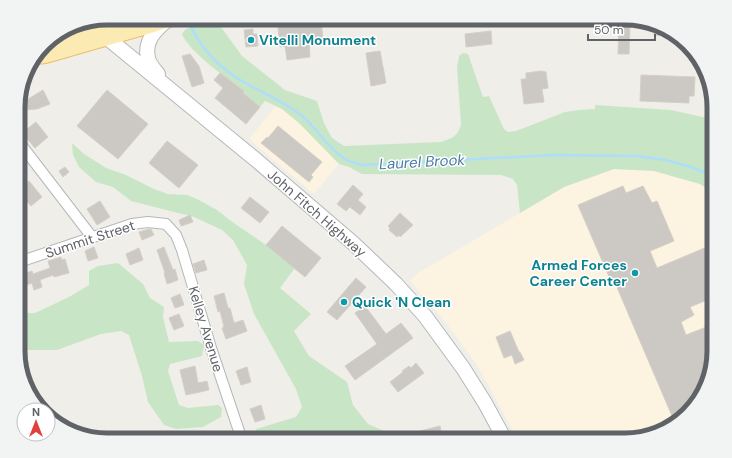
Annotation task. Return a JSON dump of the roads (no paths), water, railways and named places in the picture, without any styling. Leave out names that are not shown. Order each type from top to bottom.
[{"type":"main road","points":[[43,55],[149,25]]},
{"type":"main road","points":[[162,25],[154,31],[150,37],[147,54],[150,64],[164,85]]},
{"type":"main road","name":"John Fitch Highway","points":[[94,26],[255,159],[346,237],[396,284],[429,321],[463,368],[485,403],[501,433]]},
{"type":"street","points":[[25,150],[92,237]]},
{"type":"street","name":"Summit Street","points":[[25,260],[138,222],[162,223]]},
{"type":"street","name":"Kelley Avenue","points":[[162,223],[166,224],[173,231],[182,250],[211,348],[240,433]]},
{"type":"waterway","name":"Laurel Brook","points":[[190,25],[202,46],[224,69],[295,111],[308,121],[339,155],[347,160],[362,165],[554,155],[637,156],[666,160],[707,173]]},
{"type":"place","name":"Vitelli Monument","points":[[251,40]]},
{"type":"place","name":"Armed Forces Career Center","points":[[635,273]]},
{"type":"place","name":"Quick 'N Clean","points":[[344,302]]}]
